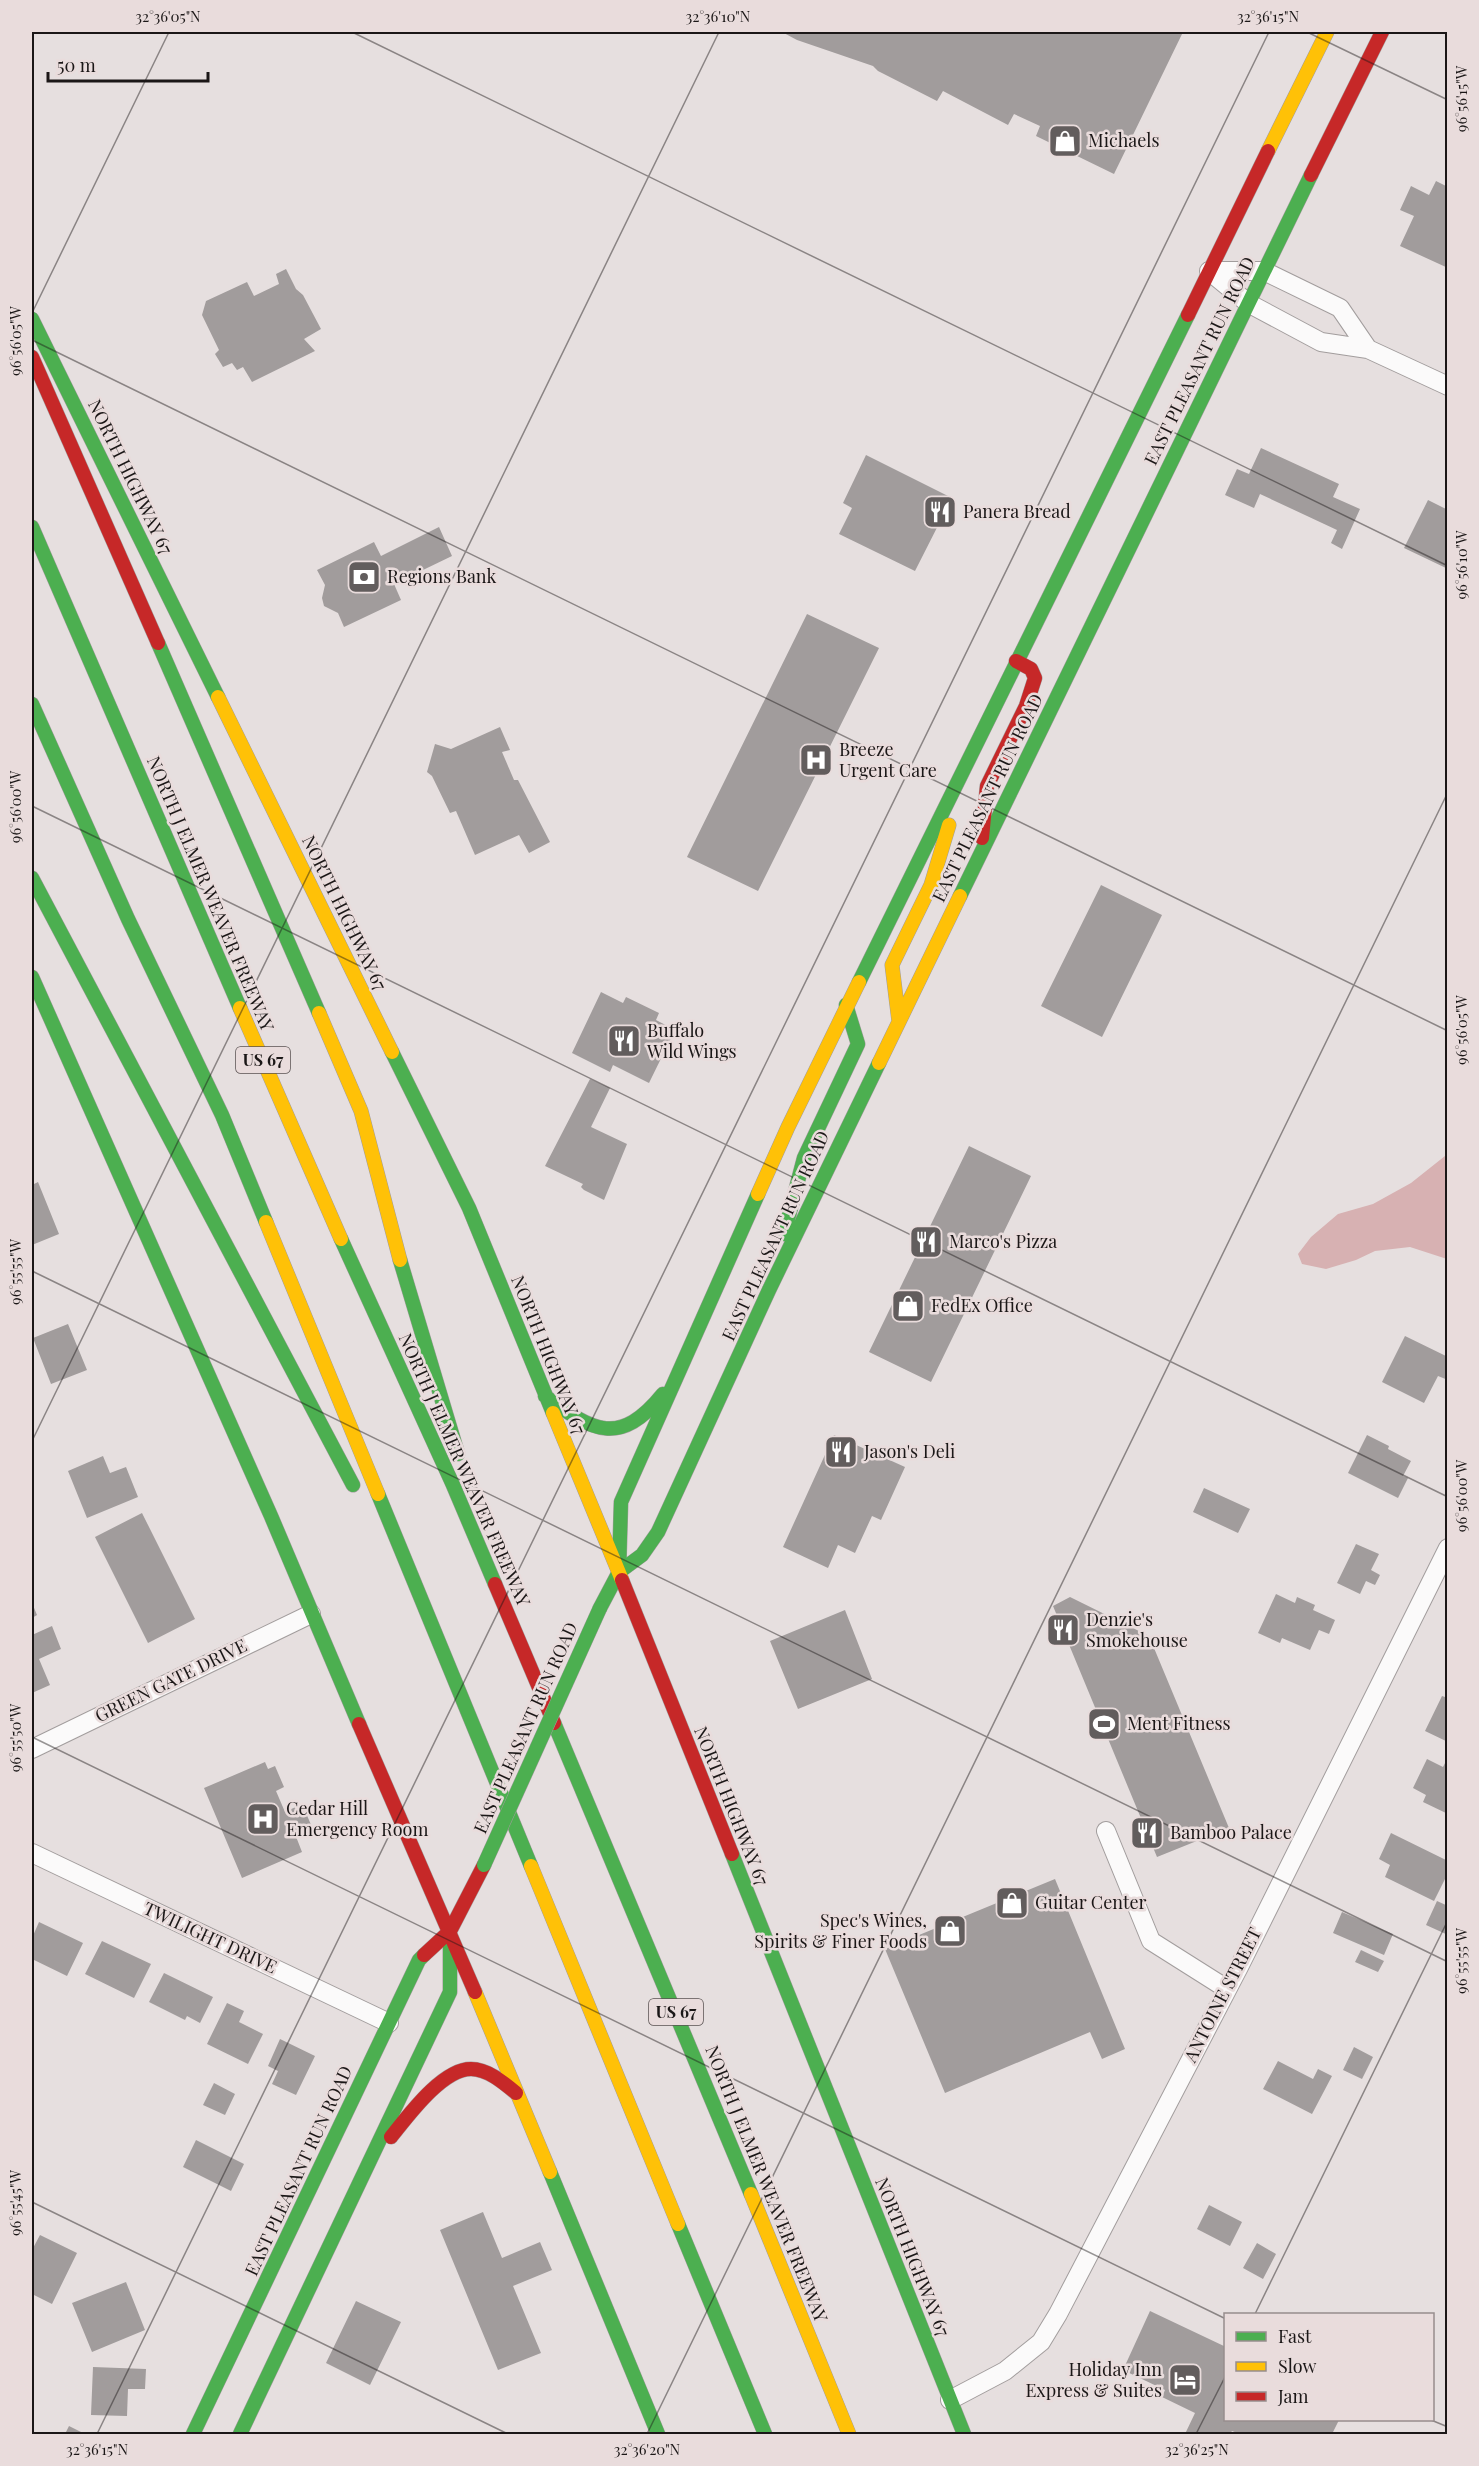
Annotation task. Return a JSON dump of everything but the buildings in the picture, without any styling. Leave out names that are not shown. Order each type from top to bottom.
[{"type":"main road","name":"EAST PLEASANT RUN ROAD","points":[[193,2434],[419,1960],[450,1931],[484,1865],[600,1608],[619,1572],[621,1502],[783,1137],[1327,32]]},
{"type":"main road","name":"EAST PLEASANT RUN ROAD","points":[[619,1572],[634,1564],[648,1549],[658,1532],[769,1290],[1382,32]]},
{"type":"main road","name":"NORTH HIGHWAY 67","points":[[32,319],[469,1208],[619,1572],[964,2434]]},
{"type":"main road","points":[[32,357],[238,823],[360,1111],[400,1260],[498,1591]]},
{"type":"main road","name":"NORTH J ELMER WEAVER FREEWAY","points":[[32,527],[321,1194],[453,1485],[656,1963],[849,2434]]},
{"type":"main road","points":[[981,854],[987,786],[1026,706],[1035,678],[1031,669],[1016,661]]},
{"type":"main road","points":[[32,704],[128,919],[222,1115],[765,2434]]},
{"type":"main road","points":[[899,1022],[892,965],[931,885],[971,753]]},
{"type":"main road","points":[[32,878],[357,1492]]},
{"type":"main road","points":[[32,976],[271,1516],[311,1614],[450,1931],[658,2434]]},
{"type":"main road","points":[[769,1290],[804,1158],[858,1044],[846,1005]]},
{"type":"main road","points":[[545,1396],[574,1418],[594,1428],[621,1427],[644,1415],[673,1383]]},
{"type":"main road","points":[[379,1535],[451,1672]]},
{"type":"main road","name":"EAST PLEASANT RUN ROAD","points":[[240,2434],[450,1992],[450,1931]]},
{"type":"main road","points":[[371,2160],[444,2079],[470,2069],[494,2076],[516,2093]]},
{"type":"street","points":[[1209,271],[1264,271],[1340,308],[1368,350]]},
{"type":"street","points":[[1209,271],[1248,303],[1322,342],[1368,350],[1448,386]]},
{"type":"street","name":"ANTOINE STREET","points":[[950,2400],[1005,2371],[1041,2342],[1058,2314],[1227,1989],[1448,1548]]},
{"type":"street","name":"GREEN GATE DRIVE","points":[[32,1749],[311,1614]]},
{"type":"street","points":[[1106,1831],[1151,1941],[1227,1989]]},
{"type":"street","name":"TWILIGHT DRIVE","points":[[32,1853],[389,2023]]},
{"type":"shaded area","points":[[1448,1156],[1447,1259],[1410,1247],[1375,1251],[1356,1260],[1326,1269],[1302,1264],[1298,1254],[1311,1237],[1338,1214],[1373,1204],[1411,1183]]},
{"type":"traffic: fast","points":[[960,896],[1311,175]]},
{"type":"traffic: fast","points":[[859,982],[1188,315]]},
{"type":"traffic: fast","points":[[32,319],[218,697]]},
{"type":"traffic: fast","points":[[32,527],[240,1008]]},
{"type":"traffic: fast","points":[[158,643],[319,1013]]},
{"type":"traffic: fast","points":[[32,704],[128,919],[222,1115],[266,1222]]},
{"type":"traffic: fast","points":[[32,878],[353,1485]]},
{"type":"traffic: fast","points":[[32,977],[271,1516],[359,1724]]},
{"type":"traffic: fast","points":[[784,1234],[804,1158],[858,1044],[846,1005]]},
{"type":"traffic: fast","points":[[392,1052],[469,1208],[553,1413]]},
{"type":"traffic: fast","points":[[619,1572],[642,1555],[658,1532],[769,1290],[879,1063]]},
{"type":"traffic: fast","points":[[600,1608],[619,1572],[621,1502],[758,1194]]},
{"type":"traffic: fast","points":[[341,1239],[453,1485],[495,1584]]},
{"type":"traffic: fast","points":[[400,1260],[458,1454]]},
{"type":"traffic: fast","points":[[545,1396],[578,1418],[592,1425],[606,1428],[619,1427],[633,1422],[648,1411],[663,1394]]},
{"type":"traffic: fast","points":[[378,1494],[531,1866]]},
{"type":"traffic: fast","points":[[484,1865],[600,1608]]},
{"type":"traffic: fast","points":[[554,1723],[751,2194]]},
{"type":"traffic: fast","points":[[732,1854],[964,2434]]},
{"type":"traffic: fast","points":[[240,2434],[450,1992],[450,1946]]},
{"type":"traffic: fast","points":[[193,2434],[419,1960],[424,1955]]},
{"type":"traffic: fast","points":[[550,2172],[658,2434]]},
{"type":"traffic: fast","points":[[678,2224],[765,2434]]},
{"type":"traffic: slow","points":[[1268,151],[1327,32]]},
{"type":"traffic: slow","points":[[218,697],[392,1052]]},
{"type":"traffic: slow","points":[[899,1022],[892,965],[931,885],[949,825]]},
{"type":"traffic: slow","points":[[879,1063],[960,896]]},
{"type":"traffic: slow","points":[[758,1194],[859,982]]},
{"type":"traffic: slow","points":[[240,1008],[341,1239]]},
{"type":"traffic: slow","points":[[319,1013],[361,1111],[400,1260]]},
{"type":"traffic: slow","points":[[266,1222],[378,1494]]},
{"type":"traffic: slow","points":[[553,1413],[622,1580]]},
{"type":"traffic: slow","points":[[531,1866],[678,2224]]},
{"type":"traffic: slow","points":[[475,1992],[550,2172]]},
{"type":"traffic: slow","points":[[751,2194],[849,2434]]},
{"type":"traffic: jam","points":[[1311,175],[1382,32]]},
{"type":"traffic: jam","points":[[1188,315],[1268,151]]},
{"type":"traffic: jam","points":[[32,357],[158,643]]},
{"type":"traffic: jam","points":[[982,838],[987,786],[1026,706],[1035,678],[1031,669],[1016,661]]},
{"type":"traffic: jam","points":[[622,1580],[732,1854]]},
{"type":"traffic: jam","points":[[495,1584],[554,1723]]},
{"type":"traffic: jam","points":[[359,1724],[475,1992]]},
{"type":"traffic: jam","points":[[424,1955],[450,1931],[484,1865]]},
{"type":"traffic: jam","points":[[391,2137],[416,2106],[437,2085],[460,2071],[471,2069],[484,2071],[516,2093]]},
{"type":"place","name":"Michaels","points":[[1065,141]]},
{"type":"place","name":"Panera Bread","points":[[940,512]]},
{"type":"place","name":"Regions Bank","points":[[364,577]]},
{"type":"place","name":"Breeze Urgent Care","points":[[816,760]]},
{"type":"place","name":"Buffalo Wild Wings","points":[[624,1041]]},
{"type":"place","name":"Marco's Pizza","points":[[926,1242]]},
{"type":"place","name":"FedEx Office","points":[[908,1306]]},
{"type":"place","name":"Jason's Deli","points":[[841,1452]]},
{"type":"place","name":"Denzie's Smokehouse","points":[[1063,1630]]},
{"type":"place","name":"Ment Fitness","points":[[1104,1724]]},
{"type":"place","name":"Cedar Hill Emergency Room","points":[[263,1819]]},
{"type":"place","name":"Bamboo Palace","points":[[1147,1833]]},
{"type":"place","name":"Guitar Center","points":[[1012,1903]]},
{"type":"place","name":"Spec's Wines, Spirits & Finer Foods","points":[[950,1931]]},
{"type":"place","name":"Holiday Inn Express & Suites","points":[[1185,2380]]}]
